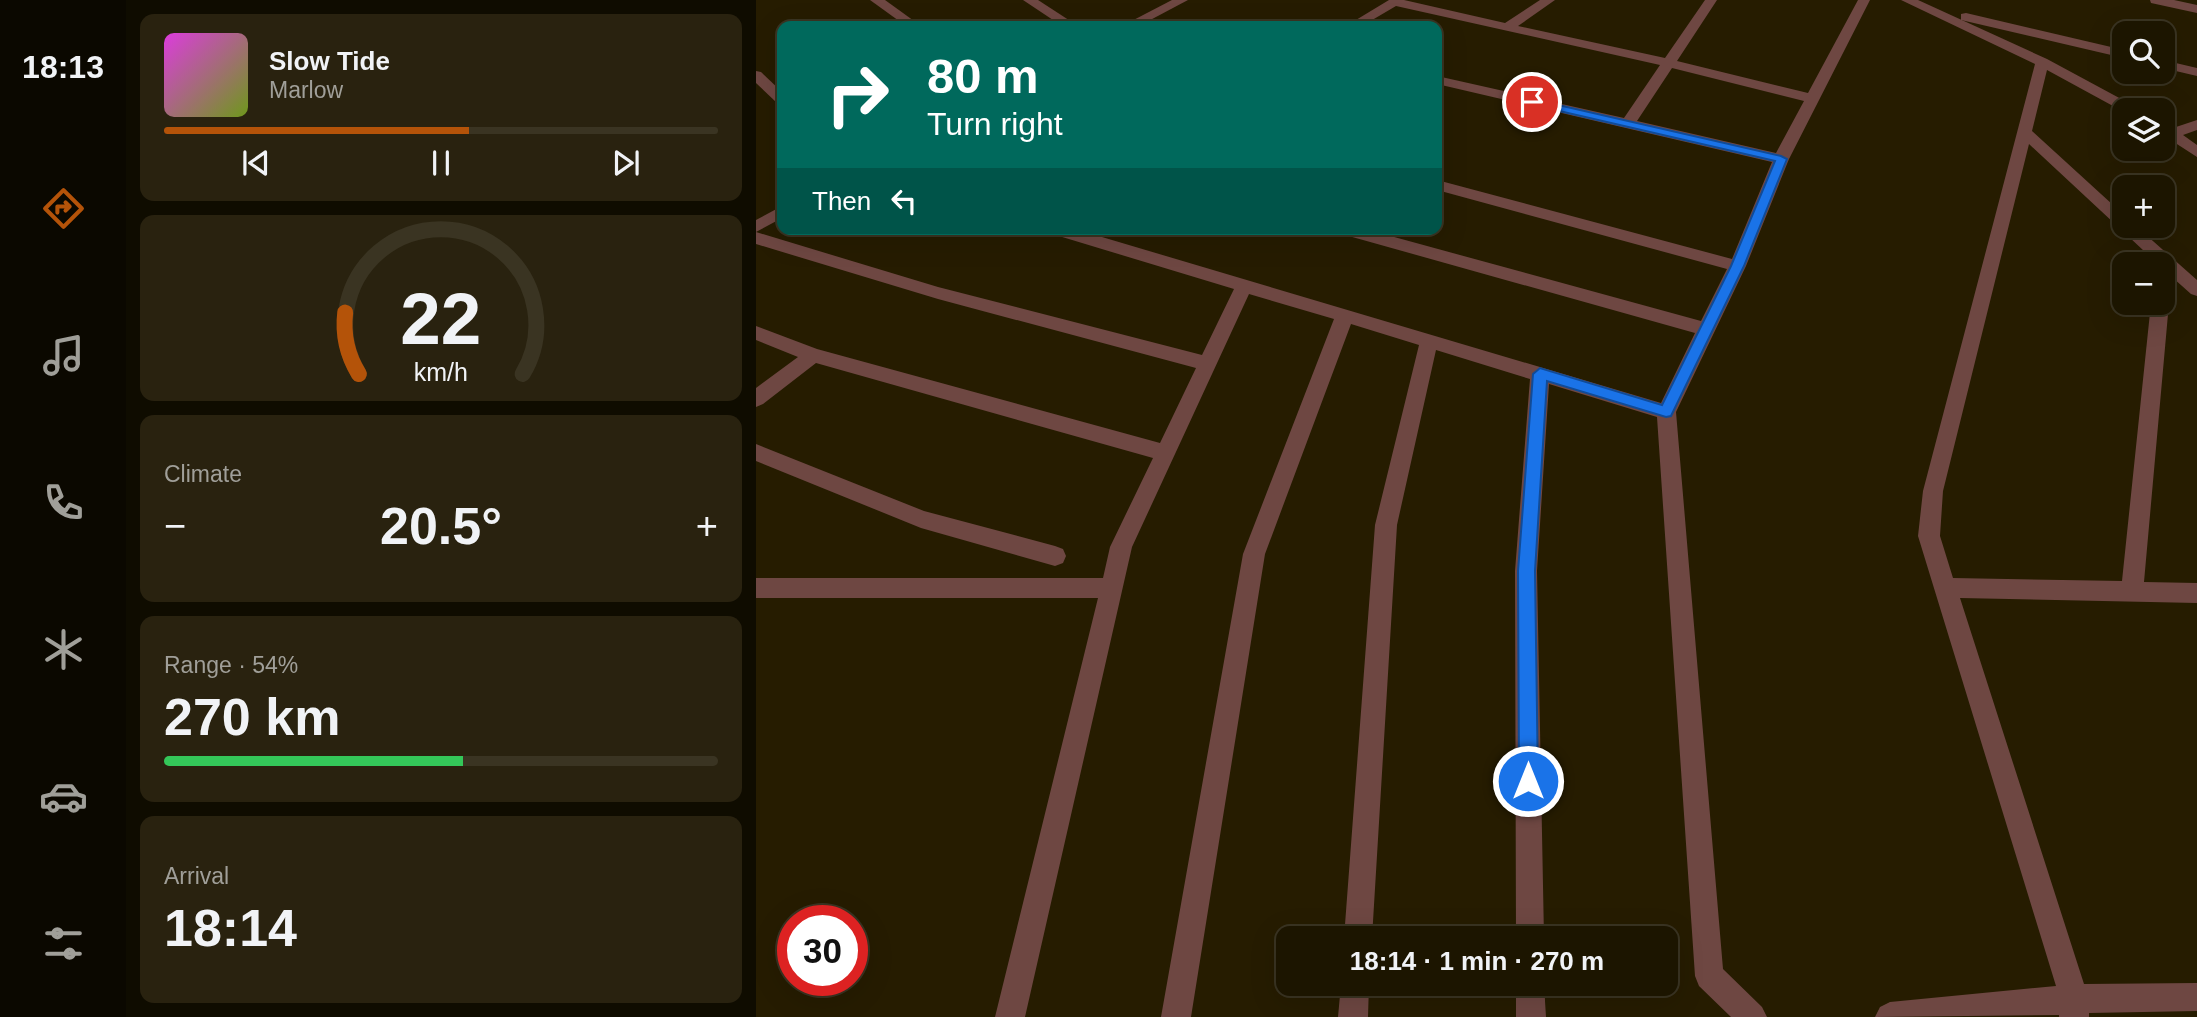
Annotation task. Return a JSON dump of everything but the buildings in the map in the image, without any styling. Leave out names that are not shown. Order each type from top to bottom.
[{"type":"street","points":[[876,0],[907,21]]},
{"type":"street","points":[[1029,0],[1063,21]]},
{"type":"street","points":[[1149,0],[1165,9]]},
{"type":"street","points":[[1140,21],[1182,0]]},
{"type":"street","points":[[1507,27],[1549,0]]},
{"type":"street","points":[[1628,124],[1711,0]]},
{"type":"street","points":[[1752,1017],[1709,976],[1666,412],[1737,266],[1781,159],[1864,0]]},
{"type":"street","points":[[2157,0],[2197,9]]},
{"type":"street","points":[[1362,21],[1396,1],[1813,99]]},
{"type":"street","points":[[1914,3],[2112,51]]},
{"type":"street","points":[[1914,3],[2042,62],[2112,100]]},
{"type":"street","points":[[2042,62],[1933,491],[1929,536],[2074,1008]]},
{"type":"street","points":[[2175,67],[2197,72]]},
{"type":"street","points":[[756,75],[777,95]]},
{"type":"street","points":[[1442,81],[1781,159]]},
{"type":"street","points":[[2175,129],[2197,125]]},
{"type":"street","points":[[2023,131],[2112,213]]},
{"type":"street","points":[[2175,137],[2197,152]]},
{"type":"street","points":[[1442,185],[1737,266]]},
{"type":"street","points":[[756,227],[777,214]]},
{"type":"street","points":[[1075,235],[1666,412]]},
{"type":"street","points":[[1366,235],[1706,329]]},
{"type":"street","points":[[756,238],[938,293],[1208,364]]},
{"type":"street","points":[[2137,238],[2151,252]]},
{"type":"street","points":[[2175,274],[2197,290]]},
{"type":"street","points":[[1010,1017],[1121,547],[1244,286]]},
{"type":"street","points":[[2132,593],[2159,315]]},
{"type":"street","points":[[1176,1017],[1254,554],[1345,316]]},
{"type":"street","points":[[756,333],[813,355],[1165,453]]},
{"type":"street","points":[[1359,926],[1386,525],[1429,341]]},
{"type":"street","points":[[756,399],[813,355]]},
{"type":"street","points":[[1530,926],[1526,571],[1540,374]]},
{"type":"street","points":[[756,452],[921,519],[1055,556]]},
{"type":"street","points":[[756,588],[1111,588]]},
{"type":"street","points":[[1947,588],[2197,593]]},
{"type":"street","points":[[1353,1017],[1354,996]]},
{"type":"street","points":[[1530,996],[1531,1017]]},
{"type":"street","points":[[1890,1017],[2074,1008],[2197,997]]},
{"type":"route","points":[[1528,781],[1526,571],[1540,374],[1666,412],[1737,266],[1781,159],[1532,102]]}]
